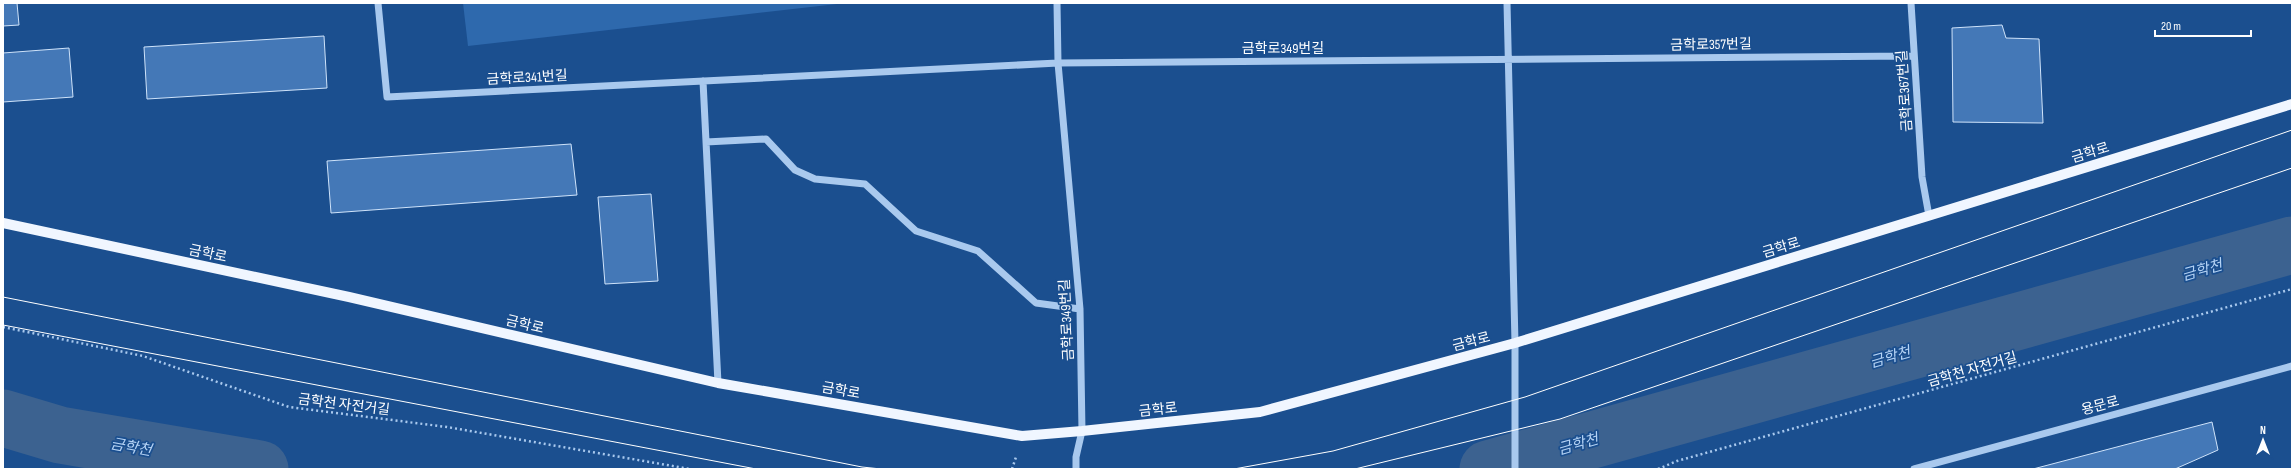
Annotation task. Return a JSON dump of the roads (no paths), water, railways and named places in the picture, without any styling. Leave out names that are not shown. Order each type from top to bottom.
[{"type":"main road","name":"금학로","points":[[3,223],[349,297],[718,383],[1022,436],[1260,412],[1516,343],[2292,104]]},
{"type":"street","name":"금학로341번길","points":[[378,3],[387,98],[702,81]]},
{"type":"street","name":"금학로349번길","points":[[1057,3],[1058,63],[1080,309],[1082,431],[1076,457],[1076,469]]},
{"type":"street","points":[[1507,3],[1516,343],[1515,469]]},
{"type":"street","name":"금학로367번길","points":[[1911,3],[1922,177],[1929,216]]},
{"type":"street","name":"금학로357번길","points":[[1508,59],[1914,56]]},
{"type":"street","name":"금학로349번길","points":[[1058,63],[1508,59]]},
{"type":"street","points":[[718,383],[702,81],[1058,63]]},
{"type":"street","points":[[706,142],[766,139],[795,170],[814,179],[865,184],[916,231],[978,251],[1036,303],[1080,309]]},
{"type":"street","name":"용문로","points":[[1914,469],[2292,366]]},
{"type":"waterway","name":"금학천","points":[[1488,469],[2292,245]]},
{"type":"waterway","name":"금학천","points":[[3,418],[60,435],[260,469]]},
{"type":"tram line","points":[[1234,469],[1333,451],[1525,397],[2292,130]]},
{"type":"tram line","points":[[1355,469],[1560,419],[2292,168]]},
{"type":"tram line","points":[[3,297],[862,467],[881,469]]},
{"type":"tram line","points":[[3,325],[756,469]]}]
